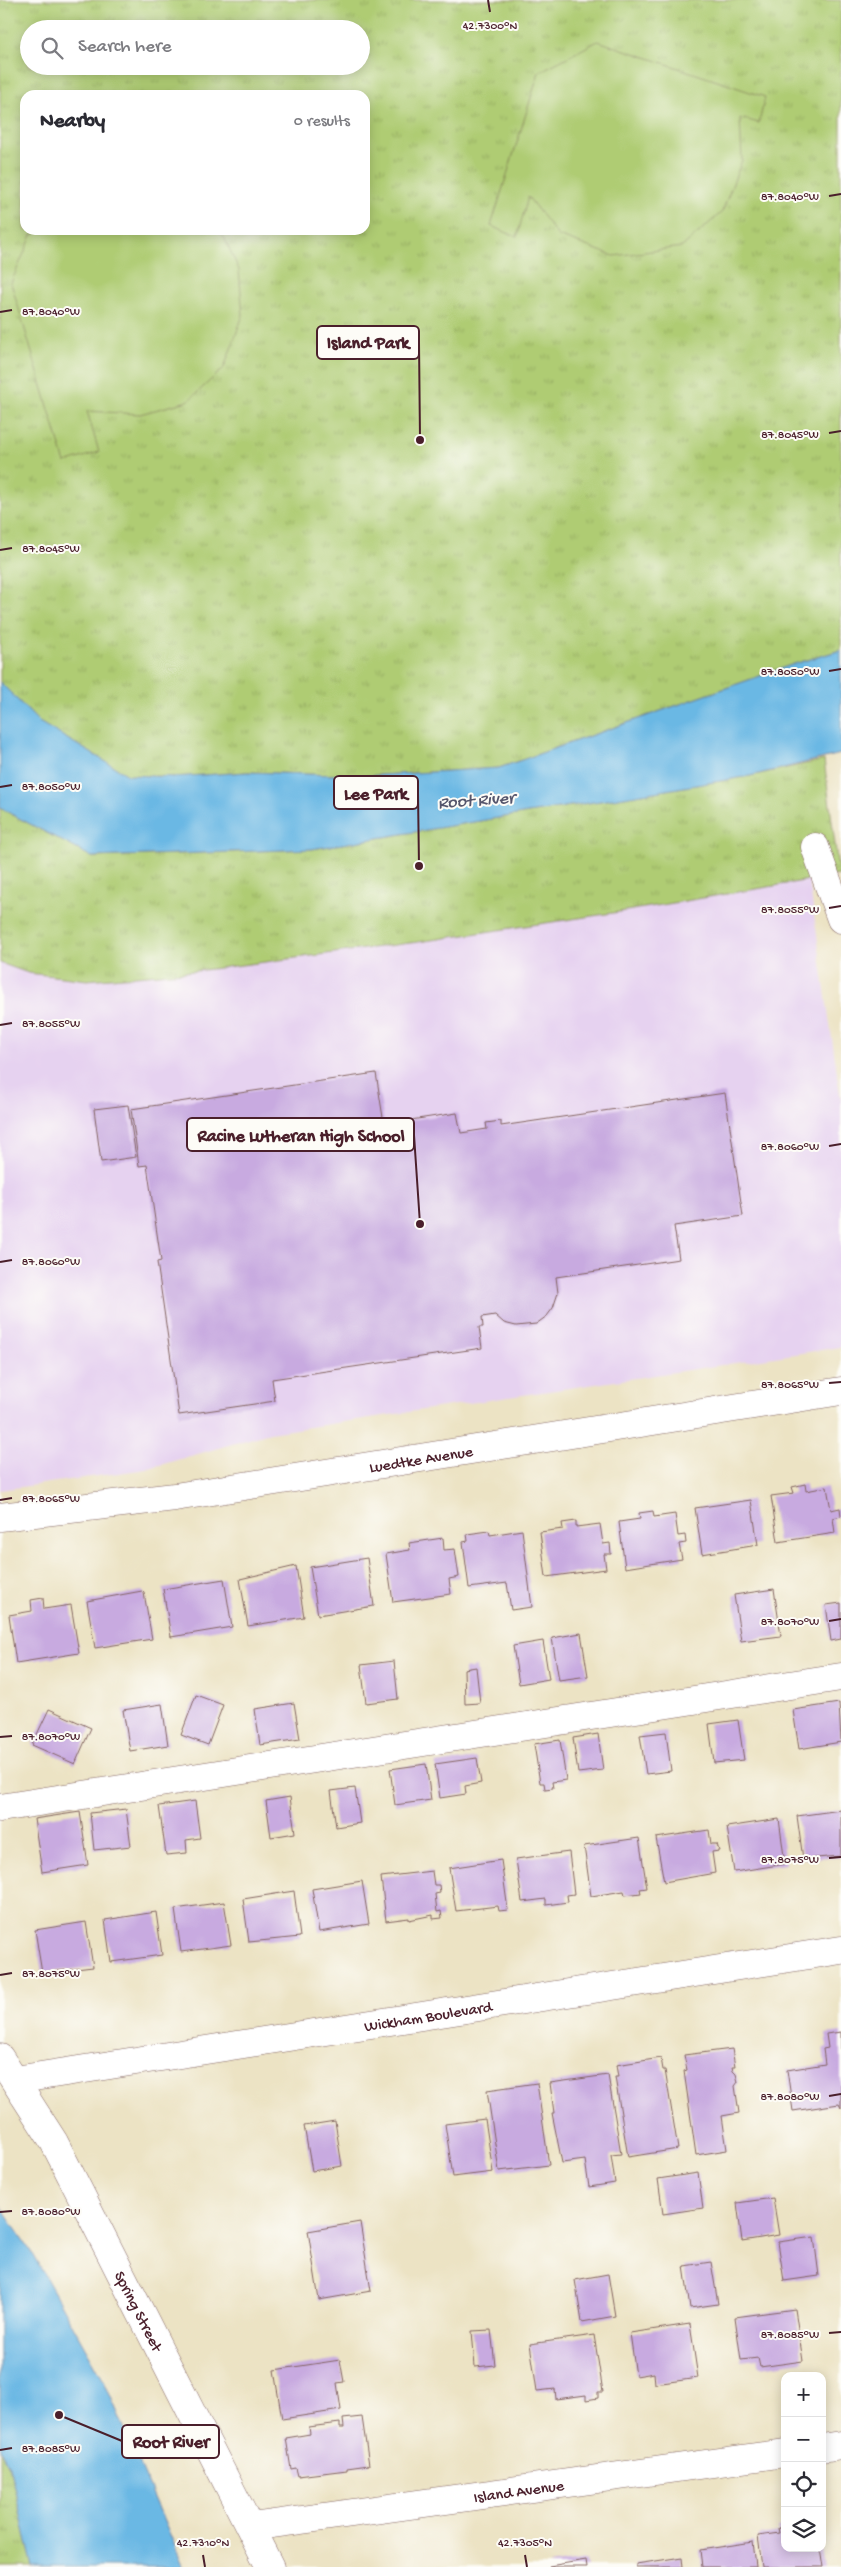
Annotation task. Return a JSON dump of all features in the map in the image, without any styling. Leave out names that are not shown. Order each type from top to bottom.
[{"type":"street","points":[[815,848],[841,919]]},
{"type":"street","name":"Luedtke Avenue","points":[[0,1517],[175,1497],[841,1391]]},
{"type":"street","points":[[0,1808],[841,1677]]},
{"type":"street","name":"Wickham Boulevard","points":[[7,2069],[841,1950]]},
{"type":"street","name":"Spring Street","points":[[7,2069],[54,2142],[270,2567]]},
{"type":"street","points":[[826,2447],[841,2445]]},
{"type":"street","name":"Island Avenue","points":[[251,2527],[781,2454]]},
{"type":"shaded area","points":[[809,880],[841,1101],[841,1347],[270,1433],[146,1469],[0,1490],[0,963],[28,973],[626,911]]},
{"type":"green space","points":[[0,0],[841,0],[841,650],[794,664],[499,768],[364,776],[247,772],[174,777],[128,775],[39,722],[0,682]]},
{"type":"green space","points":[[598,41],[765,97],[759,123],[740,118],[742,160],[722,212],[682,247],[614,256],[558,236],[528,197],[517,237],[491,226],[539,72]]},
{"type":"green space","points":[[32,235],[221,235],[239,270],[243,315],[224,368],[188,401],[140,414],[87,411],[99,452],[65,463],[11,283]]},
{"type":"green space","points":[[824,760],[839,875],[626,911],[418,942],[196,971],[87,980],[28,973],[0,963],[0,808],[92,857],[312,849],[750,776]]},
{"type":"green space","points":[[0,2449],[9,2466],[33,2567],[0,2567]]},
{"type":"water","name":"Root River","points":[[841,650],[841,754],[750,776],[312,849],[92,857],[0,808],[0,682],[39,722],[128,775],[174,777],[247,772],[364,776],[499,768],[794,664]]},
{"type":"water","points":[[0,2206],[32,2253],[104,2381],[184,2567],[33,2567],[9,2466],[0,2449]]},
{"type":"building","points":[[376,1073],[384,1124],[457,1113],[461,1133],[487,1129],[486,1123],[501,1121],[501,1126],[725,1093],[743,1216],[674,1226],[679,1259],[556,1277],[558,1293],[553,1308],[547,1316],[536,1324],[516,1326],[504,1323],[495,1315],[482,1317],[483,1327],[479,1327],[482,1348],[272,1379],[275,1401],[179,1415],[157,1262],[161,1261],[147,1165],[139,1166],[131,1109]]},
{"type":"building","points":[[128,1105],[136,1157],[101,1162],[94,1109]]},
{"type":"building","points":[[805,1484],[806,1491],[827,1487],[831,1510],[840,1508],[841,1516],[833,1518],[835,1533],[778,1542],[771,1496],[794,1493],[792,1487]]},
{"type":"building","points":[[751,1500],[758,1545],[702,1554],[695,1508]]},
{"type":"building","points":[[653,1511],[654,1517],[675,1514],[678,1536],[685,1535],[686,1543],[679,1544],[682,1559],[625,1568],[619,1522],[640,1519],[639,1513]]},
{"type":"building","points":[[576,1521],[576,1527],[600,1524],[603,1544],[610,1543],[611,1554],[604,1554],[606,1569],[546,1577],[540,1532],[563,1529],[562,1523]]},
{"type":"building","points":[[522,1530],[532,1607],[511,1610],[507,1583],[469,1588],[463,1542],[468,1541],[467,1534],[489,1531],[490,1535]]},
{"type":"building","points":[[443,1538],[444,1550],[455,1549],[459,1577],[449,1579],[451,1594],[393,1602],[386,1554],[410,1550],[409,1543]]},
{"type":"building","points":[[367,1558],[374,1606],[318,1615],[310,1567]]},
{"type":"building","points":[[296,1566],[304,1617],[248,1626],[240,1579]]},
{"type":"building","points":[[224,1579],[232,1627],[171,1637],[163,1589]]},
{"type":"building","points":[[774,1589],[781,1636],[741,1641],[734,1595]]},
{"type":"building","points":[[142,1591],[144,1593],[152,1639],[95,1648],[87,1601]]},
{"type":"building","points":[[43,1598],[44,1609],[71,1605],[79,1653],[16,1663],[9,1615],[32,1611],[31,1600]]},
{"type":"building","points":[[841,1603],[841,1639],[831,1641],[826,1605]]},
{"type":"building","points":[[581,1633],[588,1676],[559,1680],[552,1638]]},
{"type":"building","points":[[543,1641],[549,1679],[519,1684],[513,1646]]},
{"type":"building","points":[[394,1661],[398,1699],[366,1703],[361,1665]]},
{"type":"building","points":[[476,1667],[480,1703],[465,1704],[464,1669]]},
{"type":"building","points":[[196,1695],[223,1705],[208,1745],[181,1735]]},
{"type":"building","points":[[294,1703],[300,1739],[260,1745],[255,1709]]},
{"type":"building","points":[[839,1703],[841,1742],[799,1749],[793,1710]]},
{"type":"building","points":[[162,1704],[168,1745],[130,1751],[123,1710]]},
{"type":"building","points":[[49,1709],[91,1728],[75,1764],[32,1745]]},
{"type":"building","points":[[738,1720],[744,1760],[714,1763],[709,1724]]},
{"type":"building","points":[[666,1732],[671,1771],[646,1774],[640,1735]]},
{"type":"building","points":[[598,1734],[603,1770],[578,1773],[573,1738]]},
{"type":"building","points":[[560,1740],[566,1780],[552,1782],[553,1788],[545,1789],[544,1783],[540,1783],[534,1744]]},
{"type":"building","points":[[477,1758],[481,1783],[465,1786],[466,1794],[440,1798],[435,1764]]},
{"type":"building","points":[[426,1764],[431,1800],[395,1805],[390,1769]]},
{"type":"building","points":[[355,1788],[360,1823],[336,1827],[331,1791]]},
{"type":"building","points":[[290,1797],[295,1833],[271,1837],[266,1801]]},
{"type":"building","points":[[195,1801],[200,1838],[186,1840],[187,1853],[166,1855],[159,1806]]},
{"type":"building","points":[[126,1809],[131,1846],[94,1850],[90,1813]]},
{"type":"building","points":[[841,1810],[841,1856],[803,1859],[797,1816]]},
{"type":"building","points":[[80,1812],[88,1865],[42,1872],[34,1819]]},
{"type":"building","points":[[779,1819],[785,1864],[734,1872],[727,1827]]},
{"type":"building","points":[[709,1830],[711,1844],[717,1844],[719,1851],[712,1852],[715,1873],[664,1882],[656,1838]]},
{"type":"building","points":[[639,1838],[647,1888],[640,1889],[641,1893],[625,1895],[624,1891],[591,1896],[584,1846]]},
{"type":"building","points":[[569,1852],[574,1894],[567,1895],[568,1902],[546,1905],[546,1899],[522,1902],[516,1859]]},
{"type":"building","points":[[501,1860],[508,1910],[499,1911],[498,1906],[456,1911],[449,1868]]},
{"type":"building","points":[[432,1871],[434,1885],[439,1885],[440,1893],[435,1894],[437,1912],[441,1911],[442,1918],[433,1919],[433,1915],[409,1920],[409,1918],[386,1921],[381,1877]]},
{"type":"building","points":[[362,1881],[369,1924],[319,1932],[312,1889]]},
{"type":"building","points":[[294,1891],[300,1937],[249,1942],[243,1899]]},
{"type":"building","points":[[224,1902],[231,1945],[181,1952],[175,1909]]},
{"type":"building","points":[[156,1912],[162,1955],[111,1962],[105,1920]]},
{"type":"building","points":[[86,1922],[93,1967],[42,1973],[35,1930]]},
{"type":"building","points":[[841,2032],[841,2108],[839,2104],[793,2111],[787,2070],[825,2064],[823,2049],[828,2048],[826,2034]]},
{"type":"building","points":[[732,2049],[735,2067],[732,2067],[738,2082],[735,2086],[739,2113],[722,2116],[727,2150],[696,2155],[684,2071],[687,2070],[684,2055]]},
{"type":"building","points":[[661,2058],[663,2070],[665,2070],[678,2149],[628,2157],[615,2077],[618,2077],[616,2065]]},
{"type":"building","points":[[608,2075],[621,2154],[611,2155],[615,2183],[589,2187],[585,2160],[562,2163],[552,2113],[554,2113],[550,2083]]},
{"type":"building","points":[[537,2083],[549,2165],[499,2171],[487,2090]]},
{"type":"building","points":[[485,2119],[493,2172],[453,2177],[445,2124]]},
{"type":"building","points":[[335,2121],[342,2166],[312,2171],[304,2126]]},
{"type":"building","points":[[698,2173],[703,2208],[663,2214],[658,2179]]},
{"type":"building","points":[[773,2198],[779,2235],[742,2241],[737,2203]]},
{"type":"building","points":[[360,2222],[371,2291],[319,2300],[308,2231]]},
{"type":"building","points":[[814,2237],[819,2276],[784,2281],[778,2242]]},
{"type":"building","points":[[711,2262],[718,2304],[690,2308],[684,2266]]},
{"type":"building","points":[[608,2274],[615,2316],[582,2322],[575,2280]]},
{"type":"building","points":[[795,2309],[803,2361],[760,2367],[758,2358],[741,2360],[735,2317]]},
{"type":"building","points":[[690,2324],[698,2378],[655,2384],[654,2373],[636,2376],[630,2333]]},
{"type":"building","points":[[491,2330],[495,2365],[475,2367],[472,2331]]},
{"type":"building","points":[[594,2335],[603,2392],[598,2392],[598,2398],[586,2400],[586,2395],[556,2399],[555,2389],[537,2391],[530,2344]]},
{"type":"building","points":[[340,2360],[344,2382],[337,2383],[341,2410],[282,2419],[274,2370]]},
{"type":"building","points":[[362,2417],[369,2465],[347,2468],[347,2470],[298,2476],[296,2468],[291,2469],[286,2438],[310,2434],[309,2427],[340,2423],[340,2428],[344,2428],[343,2419]]},
{"type":"building","points":[[778,2528],[781,2528],[781,2552],[821,2552],[823,2567],[762,2567],[758,2536],[779,2533]]},
{"type":"building","points":[[753,2542],[756,2567],[702,2567],[700,2550]]},
{"type":"building","points":[[682,2557],[683,2567],[636,2567],[636,2564]]},
{"type":"building","points":[[586,2560],[587,2567],[549,2566]]},
{"type":"place","name":"Island Park","points":[[420,440]]},
{"type":"place","name":"Lee Park","points":[[419,866]]},
{"type":"place","name":"Racine Lutheran High School","points":[[420,1224]]},
{"type":"place","name":"Root River","points":[[59,2415]]}]
